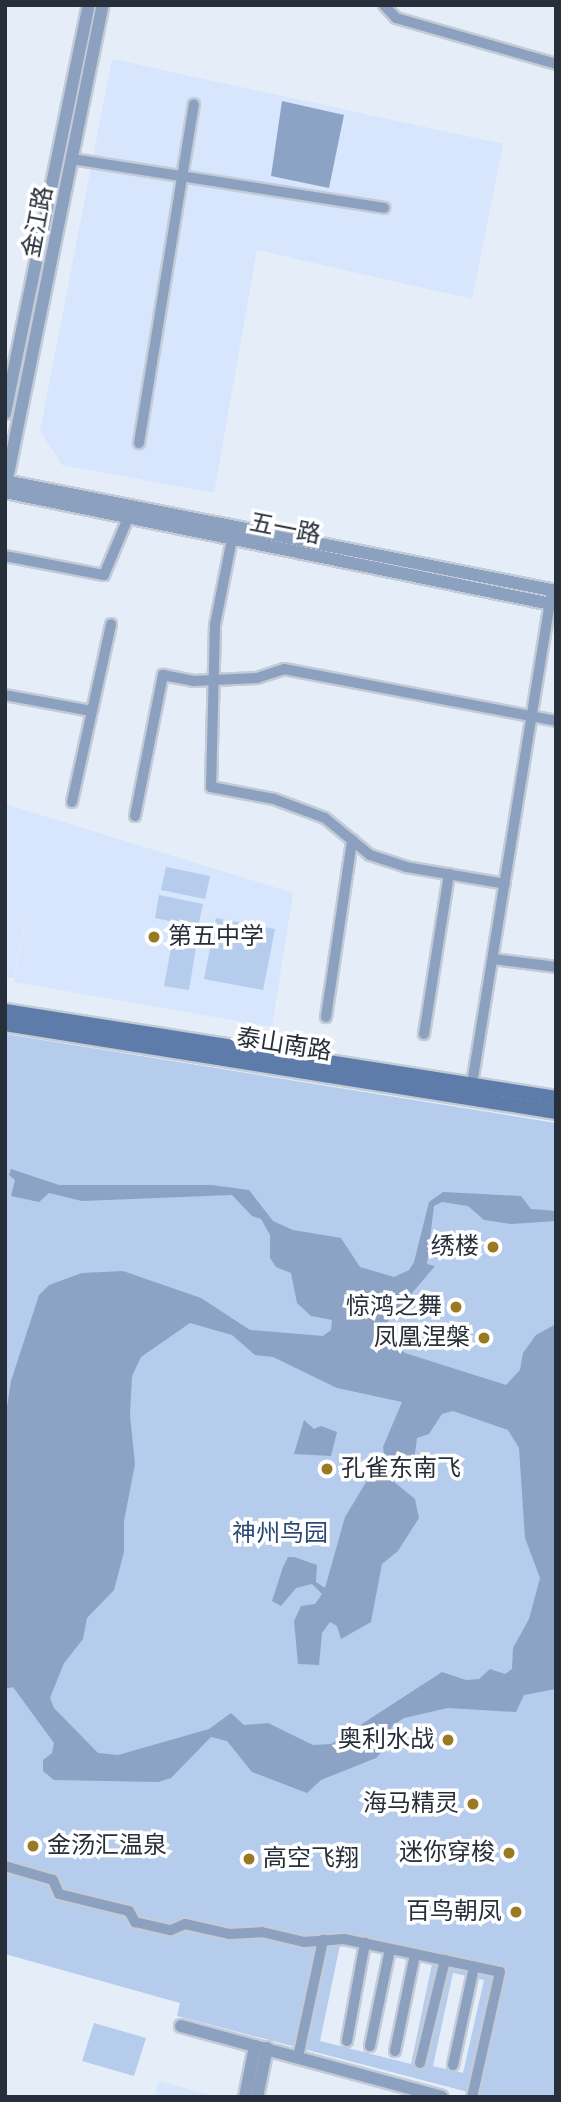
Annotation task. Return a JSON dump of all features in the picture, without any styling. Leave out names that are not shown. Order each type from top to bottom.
[{"type":"main road","name":"泰山南路","points":[[5,1011],[471,1091],[556,1112]]},
{"type":"main road","name":"泰山南路","points":[[5,1024],[471,1091],[556,1098]]},
{"type":"street","name":"金江路","points":[[5,413],[89,5]]},
{"type":"street","name":"金江路","points":[[6,486],[103,5]]},
{"type":"street","points":[[384,5],[396,18],[556,64]]},
{"type":"street","points":[[139,443],[194,104]]},
{"type":"street","points":[[72,159],[384,208]]},
{"type":"street","name":"五一路","points":[[6,486],[128,518],[553,605]]},
{"type":"street","name":"五一路","points":[[6,486],[554,591]]},
{"type":"street","points":[[5,556],[104,575],[128,518]]},
{"type":"street","points":[[232,540],[215,625],[211,787],[274,799],[325,818],[370,855],[505,884]]},
{"type":"street","points":[[471,1091],[554,591]]},
{"type":"street","points":[[72,802],[111,624]]},
{"type":"street","points":[[135,816],[163,675],[193,681],[257,678],[284,669],[556,721]]},
{"type":"street","points":[[5,695],[91,711]]},
{"type":"street","points":[[326,1017],[352,840]]},
{"type":"street","points":[[424,1034],[449,874]]},
{"type":"street","points":[[493,958],[556,967]]},
{"type":"street","points":[[5,1866],[53,1880],[59,1894],[129,1911],[135,1922],[147,1925],[171,1930],[185,1924],[229,1934],[262,1932],[304,1942],[323,1940],[365,1943],[499,1972],[472,2097]]},
{"type":"street","points":[[298,2057],[323,1940]]},
{"type":"street","points":[[347,2041],[365,1943]]},
{"type":"street","points":[[370,2046],[390,1949]]},
{"type":"street","points":[[395,2051],[415,1954]]},
{"type":"street","points":[[420,2063],[445,1960]]},
{"type":"street","points":[[453,2064],[474,1967]]},
{"type":"street","points":[[181,2026],[442,2097]]},
{"type":"street","points":[[245,2097],[261,2047]]},
{"type":"street","points":[[257,2097],[261,2047]]},
{"type":"shaded area","points":[[112,59],[503,144],[472,299],[257,250],[214,493],[62,465],[40,431]]},
{"type":"shaded area","points":[[282,101],[344,115],[329,188],[271,176]]},
{"type":"shaded area","name":"第五中学","points":[[5,804],[293,893],[272,1027],[14,982],[44,820],[14,978],[5,977]]},
{"type":"shaded area","points":[[11,1169],[59,1185],[211,1185],[249,1190],[273,1221],[293,1230],[341,1238],[360,1267],[394,1277],[409,1270],[414,1262],[429,1202],[443,1192],[521,1196],[531,1209],[556,1211],[556,1221],[511,1224],[484,1220],[468,1206],[442,1202],[434,1206],[427,1264],[435,1266],[385,1325],[384,1335],[405,1353],[506,1385],[520,1370],[523,1353],[536,1335],[556,1324],[556,1689],[524,1695],[516,1712],[448,1708],[404,1718],[392,1726],[384,1750],[376,1758],[321,1780],[307,1793],[252,1772],[227,1741],[211,1737],[171,1778],[158,1782],[54,1780],[43,1771],[43,1760],[52,1753],[54,1743],[13,1687],[5,1689],[7,1407],[11,1381],[39,1295],[49,1285],[82,1273],[123,1271],[201,1298],[250,1330],[323,1336],[331,1330],[332,1320],[311,1316],[297,1303],[291,1273],[276,1267],[270,1258],[270,1235],[261,1219],[252,1216],[232,1195],[82,1201],[49,1193],[39,1202],[11,1196],[15,1180],[9,1175]],"holes":[[[190,1323],[232,1335],[255,1355],[273,1357],[337,1388],[402,1402],[383,1447],[385,1463],[368,1479],[345,1517],[325,1588],[316,1582],[317,1565],[288,1557],[283,1567],[272,1601],[281,1606],[296,1588],[312,1584],[322,1594],[315,1604],[301,1606],[294,1621],[298,1664],[319,1665],[322,1633],[330,1622],[337,1626],[341,1639],[371,1622],[382,1564],[398,1551],[419,1518],[415,1499],[393,1481],[399,1472],[413,1468],[417,1438],[429,1434],[442,1414],[453,1411],[508,1430],[519,1448],[525,1538],[540,1578],[529,1619],[513,1648],[512,1669],[505,1674],[490,1669],[479,1679],[466,1680],[442,1672],[331,1744],[313,1745],[268,1723],[244,1725],[231,1713],[209,1729],[118,1755],[98,1753],[54,1708],[50,1698],[64,1663],[83,1639],[87,1618],[114,1590],[124,1552],[124,1521],[135,1464],[130,1415],[132,1376],[141,1357]]]},
{"type":"shaded area","points":[[304,1420],[314,1429],[321,1426],[337,1432],[331,1456],[294,1454]]},
{"type":"shaded area","points":[[159,2081],[218,2097],[154,2097]]},
{"type":"green space","points":[[166,867],[210,876],[205,899],[161,890]]},
{"type":"green space","points":[[159,895],[203,904],[198,927],[155,918]]},
{"type":"green space","points":[[216,918],[275,929],[263,990],[204,979]]},
{"type":"green space","points":[[172,943],[196,947],[189,990],[164,986]]},
{"type":"green space","name":"神州鸟园","points":[[5,1034],[556,1123],[556,2097],[487,2097],[177,2016],[180,2003],[5,1954]],"holes":[[[340,1945],[432,1964],[411,2064],[320,2041]],[[453,1973],[484,1980],[463,2073],[433,2066]]]},
{"type":"green space","points":[[94,2023],[146,2038],[134,2076],[82,2061]]},
{"type":"place","name":"第五中学","points":[[154,937]]},
{"type":"place","name":"绣楼","points":[[493,1247]]},
{"type":"place","name":"惊鸿之舞","points":[[456,1307]]},
{"type":"place","name":"凤凰涅槃","points":[[484,1338]]},
{"type":"place","name":"孔雀东南飞","points":[[327,1469]]},
{"type":"place","name":"奥利水战","points":[[448,1740]]},
{"type":"place","name":"海马精灵","points":[[473,1804]]},
{"type":"place","name":"金汤汇温泉","points":[[33,1846]]},
{"type":"place","name":"迷你穿梭","points":[[509,1853]]},
{"type":"place","name":"高空飞翔","points":[[249,1859]]},
{"type":"place","name":"百鸟朝凤","points":[[516,1912]]}]
